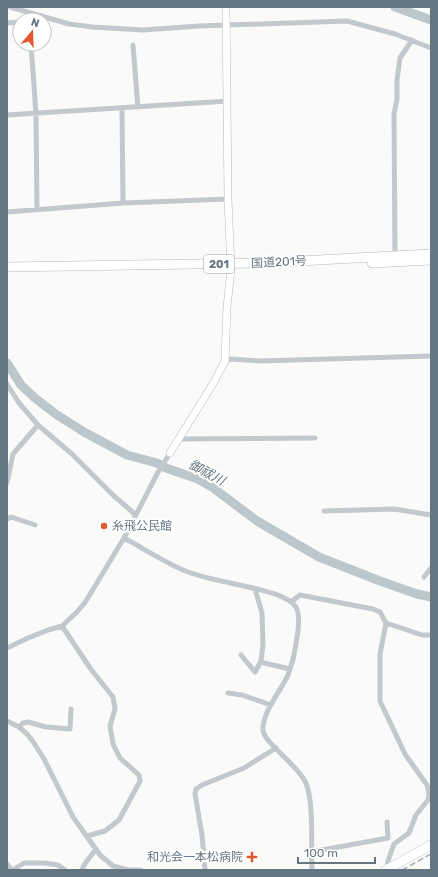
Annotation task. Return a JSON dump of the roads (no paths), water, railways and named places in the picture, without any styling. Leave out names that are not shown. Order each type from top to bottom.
[{"type":"highway","name":"国道201号","points":[[7,267],[230,267],[431,254]]},
{"type":"highway","name":"国道201号","points":[[7,273],[431,260]]},
{"type":"highway","points":[[387,870],[431,844]]},
{"type":"street","points":[[10,7],[69,24],[143,30],[227,24],[347,21],[396,34],[431,48]]},
{"type":"street","points":[[7,648],[48,630],[62,626],[77,612],[124,538],[157,474],[214,382],[225,361],[230,267],[226,7]]},
{"type":"street","points":[[395,256],[394,114],[397,99],[397,80],[400,58],[412,40]]},
{"type":"street","points":[[133,45],[138,108]]},
{"type":"street","points":[[32,52],[36,114],[37,210]]},
{"type":"street","points":[[7,116],[228,101]]},
{"type":"street","points":[[122,109],[123,203]]},
{"type":"street","points":[[7,212],[123,203],[228,199]]},
{"type":"street","points":[[225,361],[231,359],[260,361],[431,356]]},
{"type":"street","points":[[7,384],[19,403],[38,425],[72,454],[114,496],[136,515]]},
{"type":"street","points":[[7,483],[14,454],[38,425]]},
{"type":"street","points":[[179,439],[314,438]]},
{"type":"street","points":[[324,511],[394,509],[431,515]]},
{"type":"street","points":[[7,519],[11,517],[35,525]]},
{"type":"street","points":[[124,538],[183,570],[205,578],[255,589],[281,597],[291,602],[296,608],[299,619],[294,657],[288,675],[271,705],[263,730],[266,737],[298,770],[306,783],[310,795],[312,870]]},
{"type":"street","points":[[424,577],[431,568]]},
{"type":"street","points":[[241,655],[255,672],[261,661],[263,644],[262,613],[255,589]]},
{"type":"street","points":[[291,602],[300,595],[373,609],[380,612],[386,623],[380,654],[380,701],[405,754],[427,785],[429,794],[428,800],[416,815],[409,833],[394,844],[388,861],[387,870]]},
{"type":"street","points":[[386,623],[422,635],[431,635]]},
{"type":"street","points":[[62,626],[90,668],[113,697],[115,709],[110,726],[112,744],[120,758],[139,775],[140,782],[119,820],[105,831],[87,836]]},
{"type":"street","points":[[261,661],[290,669]]},
{"type":"street","points":[[228,693],[242,695],[271,705]]},
{"type":"street","points":[[19,727],[28,722],[46,727],[70,729],[71,709]]},
{"type":"street","points":[[7,721],[19,727],[27,734],[44,759],[73,817],[104,859],[113,868],[141,870]]},
{"type":"street","points":[[205,870],[202,835],[195,794],[196,789],[202,785],[244,768],[276,748]]},
{"type":"street","points":[[311,852],[388,838],[388,822]]},
{"type":"street","points":[[82,870],[96,849]]},
{"type":"street","points":[[7,864],[13,870],[24,863],[46,863],[58,865],[65,870]]},
{"type":"waterway","points":[[395,7],[431,20]]},
{"type":"waterway","name":"御祓川","points":[[7,363],[21,385],[35,398],[57,415],[84,432],[127,455],[157,463],[166,468],[198,479],[212,487],[257,521],[319,557],[380,581],[417,594],[431,597]]},
{"type":"railway","points":[[402,870],[431,854]]},
{"type":"place","name":"糸飛公民館","points":[[104,526]]},
{"type":"place","name":"和光会一本松病院","points":[[252,857]]}]
